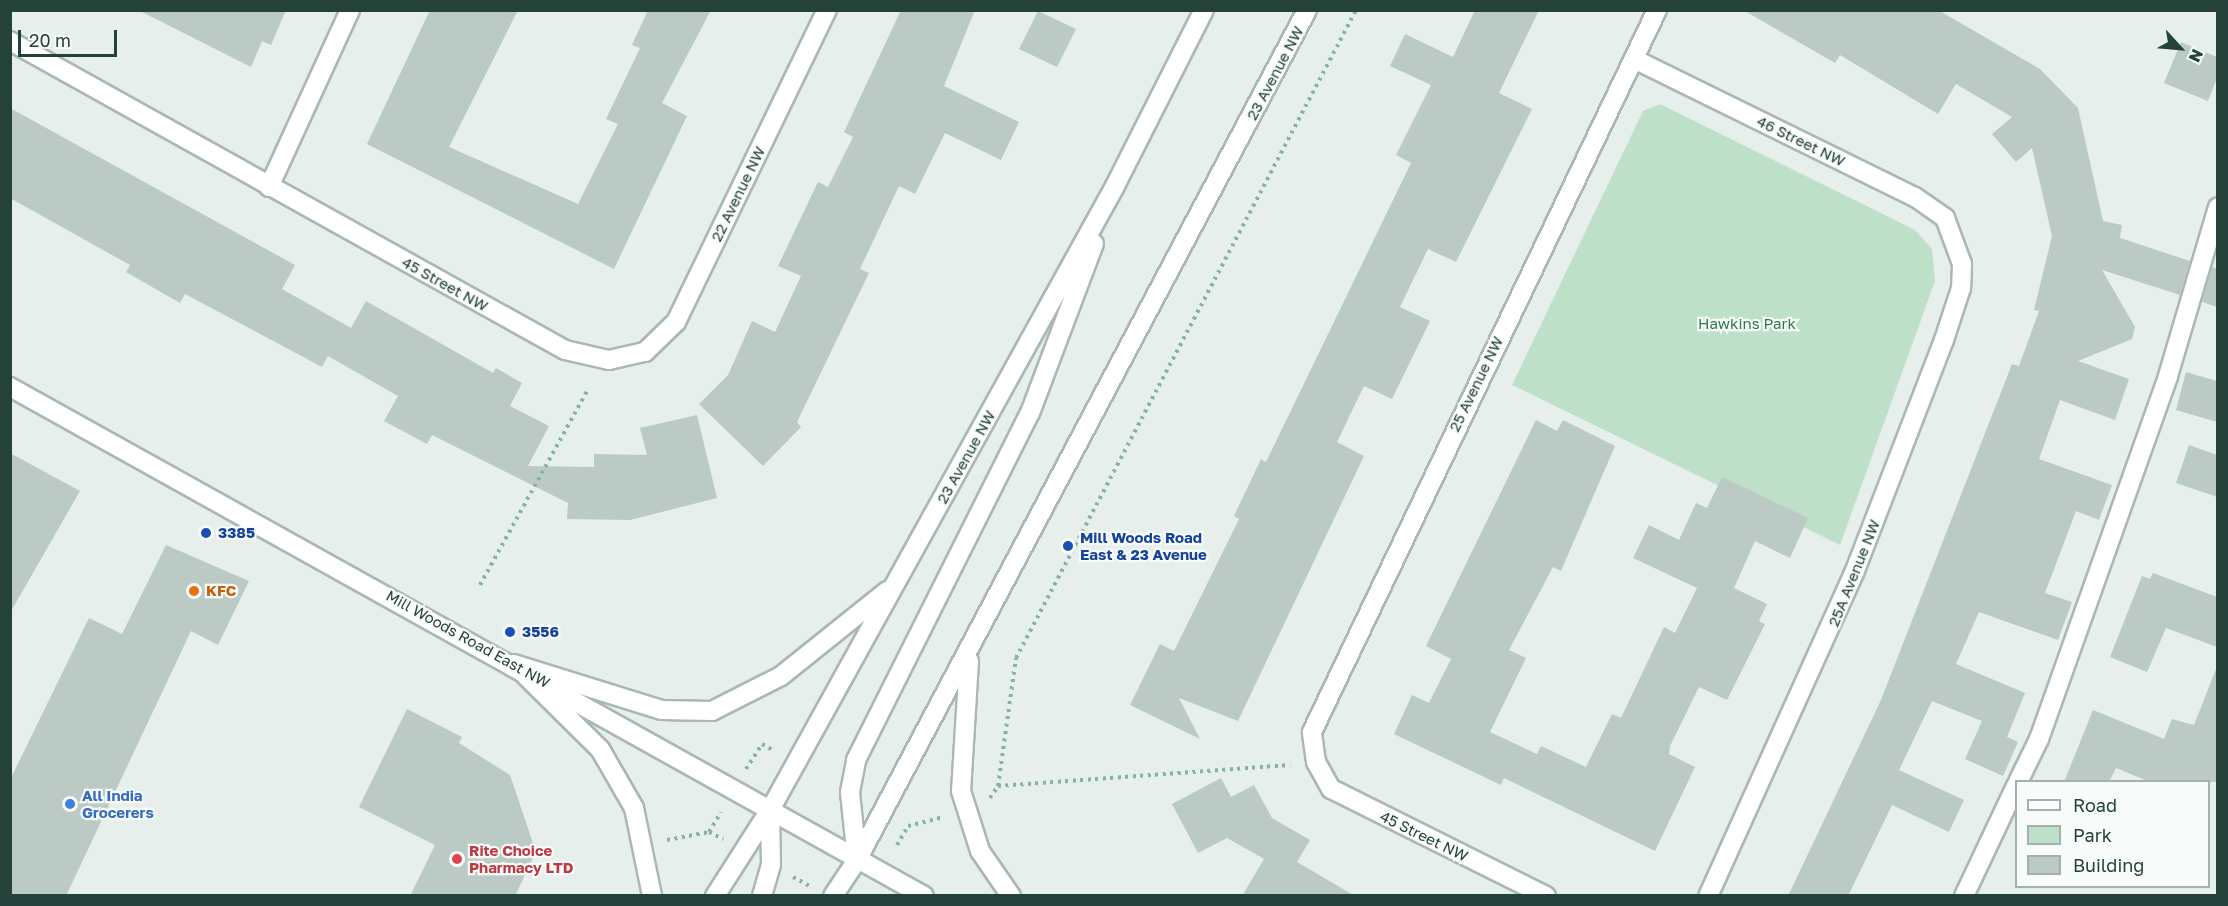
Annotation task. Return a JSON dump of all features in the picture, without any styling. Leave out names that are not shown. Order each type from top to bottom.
[{"type":"street","points":[[269,187],[350,10]]},
{"type":"street","name":"22 Avenue NW","points":[[629,358],[662,340],[676,322],[827,10]]},
{"type":"street","name":"23 Avenue NW","points":[[715,896],[770,810],[896,585],[1116,186],[1204,10]]},
{"type":"street","name":"23 Avenue NW","points":[[833,896],[857,861],[1307,10]]},
{"type":"street","name":"25 Avenue NW","points":[[1316,762],[1312,732],[1317,714],[1657,10]]},
{"type":"street","name":"45 Street NW","points":[[10,41],[565,350],[609,360],[629,358]]},
{"type":"street","name":"46 Street NW","points":[[1634,59],[1915,197],[1945,218],[1956,239]]},
{"type":"street","points":[[857,861],[849,792],[856,760],[1030,413],[1116,186]]},
{"type":"street","points":[[2019,780],[2038,739],[2168,376],[2217,207]]},
{"type":"street","name":"25A Avenue NW","points":[[1708,896],[1827,639],[1944,340],[1961,288],[1956,239]]},
{"type":"street","name":"Mill Woods Road East NW","points":[[10,387],[514,664],[857,861],[924,896]]},
{"type":"street","points":[[514,664],[662,710],[712,711],[781,676],[896,585]]},
{"type":"street","points":[[982,625],[967,667],[962,791],[980,851],[1011,896]]},
{"type":"street","points":[[514,664],[600,749],[634,808],[652,896]]},
{"type":"street","name":"45 Street NW","points":[[1316,762],[1331,789],[1345,798],[1546,896]]},
{"type":"street","points":[[1964,896],[2015,788]]},
{"type":"street","points":[[762,896],[771,865],[770,810]]},
{"type":"path","points":[[1316,762],[998,786],[1016,658],[1356,10]]},
{"type":"path","points":[[480,585],[587,391]]},
{"type":"green space","name":"Hawkins Park","points":[[1660,104],[1915,230],[1932,249],[1935,281],[1840,545],[1512,385],[1643,111]]},
{"type":"building","points":[[138,10],[286,10],[271,45],[262,41],[251,67]]},
{"type":"building","points":[[430,10],[518,10],[449,147],[578,204],[618,124],[606,119],[640,48],[632,45],[648,10],[711,10],[662,103],[687,116],[614,269],[367,144]]},
{"type":"building","points":[[901,10],[975,10],[944,86],[1019,122],[1001,160],[945,133],[915,194],[899,186],[860,269],[869,273],[797,422],[801,427],[763,466],[699,404],[728,375],[752,321],[775,332],[801,276],[778,266],[818,182],[828,187],[853,137],[844,132]]},
{"type":"building","points":[[1475,10],[1539,10],[1499,93],[1532,109],[1456,262],[1428,249],[1400,307],[1430,321],[1392,399],[1364,386],[1337,442],[1364,456],[1238,721],[1179,698],[1200,739],[1130,705],[1160,644],[1174,651],[1239,519],[1234,516],[1261,459],[1266,462],[1411,163],[1396,155],[1431,85],[1390,66],[1405,34],[1453,57]]},
{"type":"building","points":[[1743,10],[1938,10],[2040,69],[2078,108],[2103,221],[2122,225],[2120,238],[2190,261],[2180,295],[2102,270],[2135,327],[2132,339],[2078,361],[2129,379],[2115,420],[2060,400],[2039,459],[2112,485],[2099,520],[2076,511],[2045,593],[2072,602],[2058,640],[1979,612],[1956,664],[2025,693],[2007,737],[2018,742],[2003,776],[1965,759],[1982,721],[1932,701],[1899,770],[1964,800],[1949,832],[1892,805],[1848,896],[1788,896],[1881,700],[2012,364],[2019,366],[2039,311],[2034,310],[2052,236],[2032,148],[2016,162],[1992,134],[2012,117],[1956,84],[1938,114],[1840,55],[1835,63]]},
{"type":"building","points":[[1038,11],[1076,29],[1057,67],[1019,49]]},
{"type":"building","points":[[2181,42],[2217,57],[2217,78],[2208,101],[2164,83]]},
{"type":"building","points":[[10,108],[295,265],[282,289],[351,328],[366,301],[493,373],[496,368],[522,383],[510,406],[549,426],[528,466],[594,467],[594,454],[647,455],[640,428],[697,415],[717,498],[630,520],[567,519],[568,503],[432,435],[427,444],[384,421],[398,396],[328,356],[322,367],[185,294],[180,303],[126,272],[130,265],[10,198]]},
{"type":"building","points":[[2212,267],[2217,269],[2217,307],[2202,302]]},
{"type":"building","points":[[2186,372],[2217,381],[2217,422],[2176,410]]},
{"type":"building","points":[[1536,420],[1557,431],[1563,420],[1615,446],[1561,571],[1553,567],[1509,650],[1526,658],[1490,732],[1537,754],[1541,746],[1586,767],[1612,714],[1621,718],[1664,627],[1675,633],[1697,588],[1633,558],[1649,525],[1679,540],[1696,503],[1707,508],[1722,477],[1808,518],[1790,558],[1755,541],[1734,588],[1767,604],[1759,621],[1765,624],[1727,700],[1699,687],[1670,746],[1669,754],[1695,767],[1655,851],[1504,778],[1501,785],[1394,734],[1412,695],[1429,703],[1451,659],[1426,646]]},
{"type":"building","points":[[2189,445],[2217,455],[2217,497],[2176,483]]},
{"type":"building","points":[[10,453],[80,491],[10,613]]},
{"type":"building","points":[[166,545],[249,581],[218,645],[191,631],[66,896],[10,896],[10,780],[89,618],[122,634]]},
{"type":"building","points":[[2153,573],[2217,597],[2217,647],[2166,628],[2147,672],[2110,657],[2142,576],[2150,579]]},
{"type":"building","points":[[2216,669],[2217,782],[2210,782],[2210,780],[2145,780],[2116,768],[2110,780],[2065,780],[2093,710],[2164,739],[2172,719],[2194,725]]},
{"type":"building","points":[[407,709],[462,737],[459,743],[510,775],[536,852],[515,896],[410,896],[435,845],[359,807]]},
{"type":"building","points":[[1221,778],[1231,797],[1254,785],[1272,818],[1310,840],[1297,862],[1355,896],[1242,896],[1264,859],[1227,838],[1198,853],[1172,804]]},
{"type":"place","name":"3385","points":[[206,533]]},
{"type":"place","name":"Mill Woods Road East & 23 Avenue","points":[[1068,546]]},
{"type":"place","name":"KFC","points":[[194,591]]},
{"type":"place","name":"3556","points":[[510,632]]},
{"type":"place","name":"All India Grocerers","points":[[70,804]]},
{"type":"place","name":"Rite Choice Pharmacy LTD","points":[[457,859]]}]
